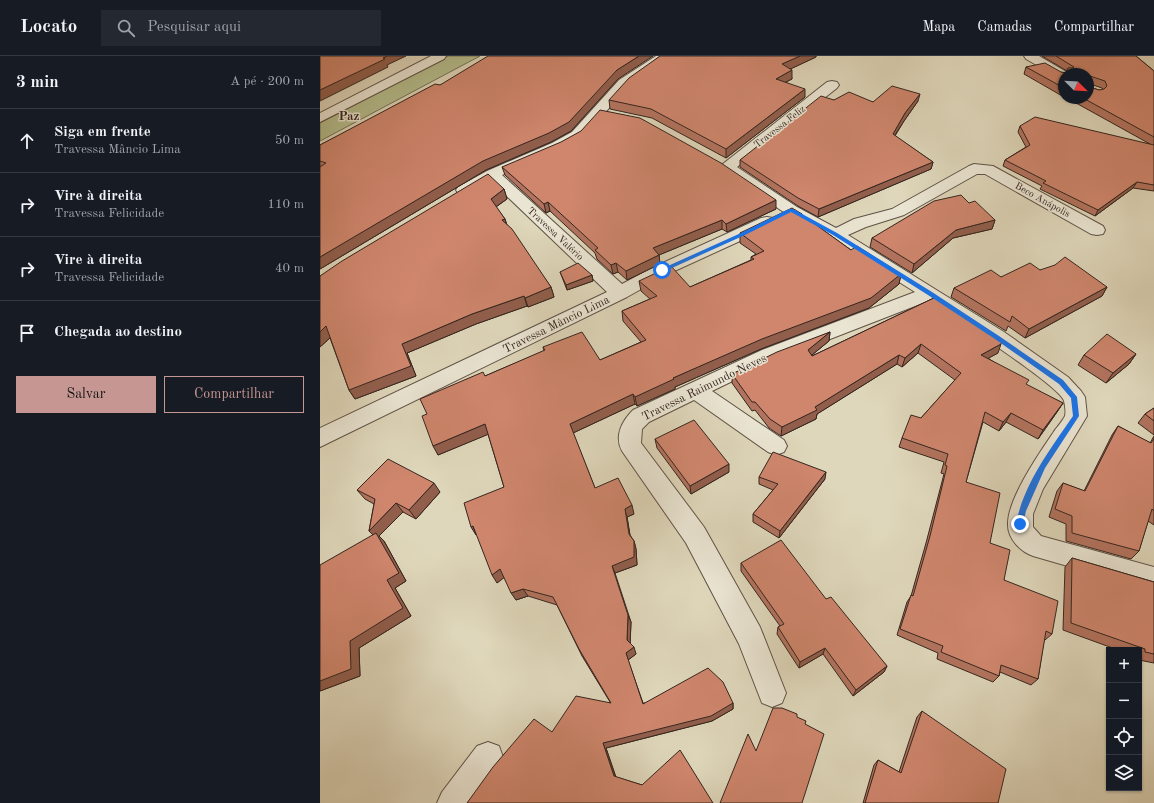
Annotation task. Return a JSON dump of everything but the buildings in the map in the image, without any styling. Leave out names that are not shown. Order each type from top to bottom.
[{"type":"street","points":[[320,118],[440,56]]},
{"type":"street","points":[[450,198],[492,174],[557,146],[577,135],[624,83],[664,56]]},
{"type":"street","points":[[1030,56],[1058,71]]},
{"type":"street","name":"Travessa Feliz","points":[[791,210],[720,163],[832,85]]},
{"type":"street","points":[[598,112],[619,116]]},
{"type":"street","name":"Beco Anápolis","points":[[835,234],[860,223],[898,212],[974,169],[988,169],[1097,230]]},
{"type":"street","name":"Travessa Valério","points":[[492,174],[620,293]]},
{"type":"street","points":[[791,210],[835,234],[930,293],[997,337],[1061,382],[1074,397],[1076,416],[1043,467],[1022,511],[1020,524],[1023,536],[1033,545],[1154,579]]},
{"type":"street","name":"Travessa Mâncio Lima","points":[[320,438],[620,293],[662,270],[743,234],[791,210]]},
{"type":"street","name":"Travessa Raimundo Neves","points":[[772,692],[750,637],[695,535],[630,446],[629,433],[632,424],[641,416],[769,355],[930,293]]},
{"type":"street","points":[[695,390],[776,446]]},
{"type":"street","points":[[453,803],[488,757]]},
{"type":"green space","points":[[448,56],[480,56],[320,141],[320,123]]},
{"type":"district","name":"Paz","points":[[349,115]]},
{"type":"route","points":[[662,270],[743,234],[791,210],[835,234],[930,293],[997,337],[1061,382],[1074,397],[1076,416],[1043,467],[1022,511],[1020,524]]}]
